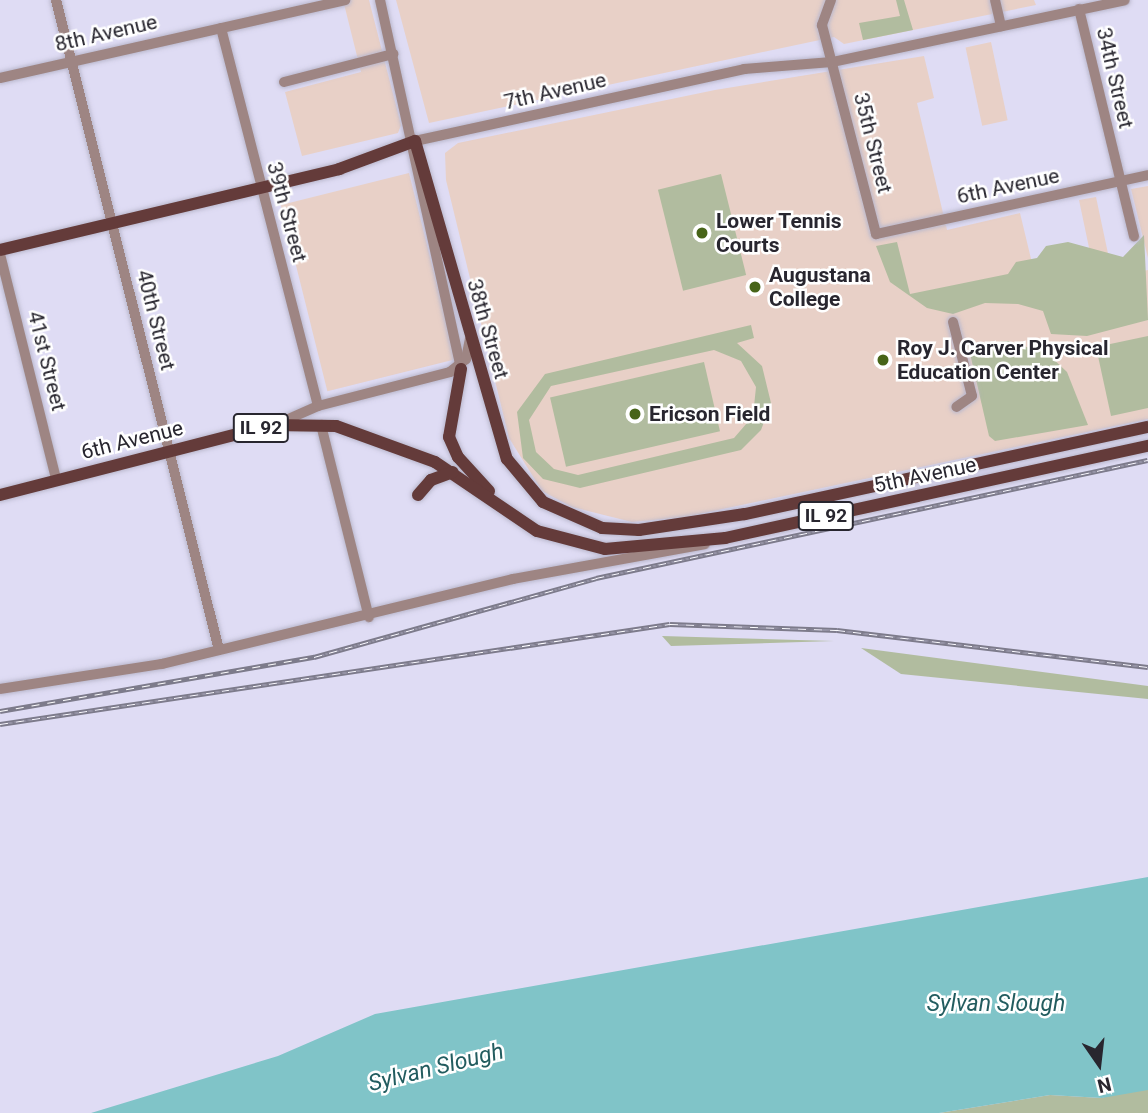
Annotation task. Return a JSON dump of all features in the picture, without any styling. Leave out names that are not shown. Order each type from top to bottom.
[{"type":"main road","name":"7th Avenue","points":[[0,252],[339,169],[415,141]]},
{"type":"main road","name":"38th Street","points":[[415,141],[507,459],[528,488],[556,510]]},
{"type":"main road","points":[[461,367],[448,428],[452,448],[509,512]]},
{"type":"main road","name":"6th Avenue","points":[[0,495],[57,478],[273,425],[321,425],[370,434],[453,472],[509,512]]},
{"type":"main road","name":"5th Avenue","points":[[556,510],[621,531],[674,526],[1148,428]]},
{"type":"main road","name":"5th Avenue","points":[[509,512],[537,531],[588,549],[725,538],[1148,446]]},
{"type":"main road","points":[[418,495],[431,480],[453,472]]},
{"type":"street","name":"40th Street","points":[[56,0],[219,650]]},
{"type":"street","name":"8th Avenue","points":[[0,78],[345,0]]},
{"type":"street","name":"38th Street","points":[[380,0],[415,141],[415,173],[461,367]]},
{"type":"street","name":"35th Street","points":[[831,0],[822,25],[876,234]]},
{"type":"street","points":[[995,0],[1001,26]]},
{"type":"street","name":"7th Avenue","points":[[415,141],[765,65],[832,62],[1125,0]]},
{"type":"street","name":"34th Street","points":[[1080,9],[1134,236]]},
{"type":"street","name":"39th Street","points":[[221,27],[318,406]]},
{"type":"street","points":[[284,82],[393,54]]},
{"type":"street","name":"6th Avenue","points":[[876,234],[1148,175]]},
{"type":"street","name":"41st Street","points":[[0,252],[57,478]]},
{"type":"street","points":[[953,322],[972,396],[956,407]]},
{"type":"street","points":[[461,367],[470,334]]},
{"type":"street","name":"6th Avenue","points":[[273,425],[318,406],[461,367]]},
{"type":"street","points":[[321,425],[369,617]]},
{"type":"street","points":[[0,689],[219,650],[369,617],[513,579],[725,538]]},
{"type":"shaded area","points":[[343,0],[369,0],[401,125],[398,133],[302,156],[285,92],[361,72]]},
{"type":"shaded area","points":[[396,0],[1034,0],[1036,5],[844,44],[834,37],[429,123]]},
{"type":"shaded area","points":[[896,0],[904,0],[913,30],[863,40],[859,23],[900,16]]},
{"type":"shaded area","points":[[991,42],[1008,120],[982,126],[966,47]]},
{"type":"shaded area","name":"Augustana College","points":[[924,56],[934,98],[917,103],[947,230],[1020,213],[1039,292],[1096,281],[1079,200],[1096,197],[1113,277],[1148,270],[1148,419],[685,517],[632,522],[572,507],[542,491],[509,438],[446,180],[445,153],[458,143],[715,90]]},
{"type":"shaded area","points":[[409,173],[455,359],[327,391],[281,205]]},
{"type":"shaded area","name":"Lower Tennis Courts","points":[[721,174],[746,275],[683,291],[658,190]]},
{"type":"shaded area","points":[[1148,186],[1148,258],[1131,189]]},
{"type":"shaded area","points":[[1144,235],[1148,320],[1087,336],[1051,334],[1043,311],[1018,304],[985,303],[953,314],[927,308],[890,282],[876,246],[897,242],[910,294],[1008,274],[1016,262],[1037,258],[1046,246],[1068,242],[1123,257]]},
{"type":"shaded area","points":[[751,325],[754,338],[737,343],[762,366],[771,403],[761,430],[741,450],[580,488],[543,479],[523,458],[517,412],[545,374]],"holes":[[[714,350],[741,361],[756,387],[753,416],[734,438],[578,475],[554,469],[536,452],[529,420],[551,386]]]},
{"type":"shaded area","points":[[1148,336],[1148,408],[1111,416],[1096,347]]},
{"type":"shaded area","points":[[1008,341],[1048,354],[1067,372],[1088,425],[995,441],[989,436],[968,345]]},
{"type":"shaded area","name":"Ericson Field","points":[[704,362],[720,431],[566,467],[550,398]]},
{"type":"shaded area","points":[[662,636],[834,641],[671,646]]},
{"type":"shaded area","points":[[861,648],[1148,686],[1148,699],[901,674]]},
{"type":"shaded area","points":[[1148,1080],[1148,1113],[939,1113],[1050,1095],[1102,1098]]},
{"type":"water","name":"Sylvan Slough","points":[[1148,877],[1148,1090],[1102,1098],[1050,1095],[939,1113],[91,1113],[278,1056],[375,1014]]},
{"type":"railway","points":[[0,711],[314,657],[596,578],[1148,460]]},
{"type":"railway","points":[[0,724],[670,624],[837,630],[1148,667]]},
{"type":"place","name":"Lower Tennis Courts","points":[[702,233]]},
{"type":"place","name":"Augustana College","points":[[755,287]]},
{"type":"place","name":"Roy J. Carver Physical Education Center","points":[[883,360]]},
{"type":"place","name":"Ericson Field","points":[[635,414]]}]
